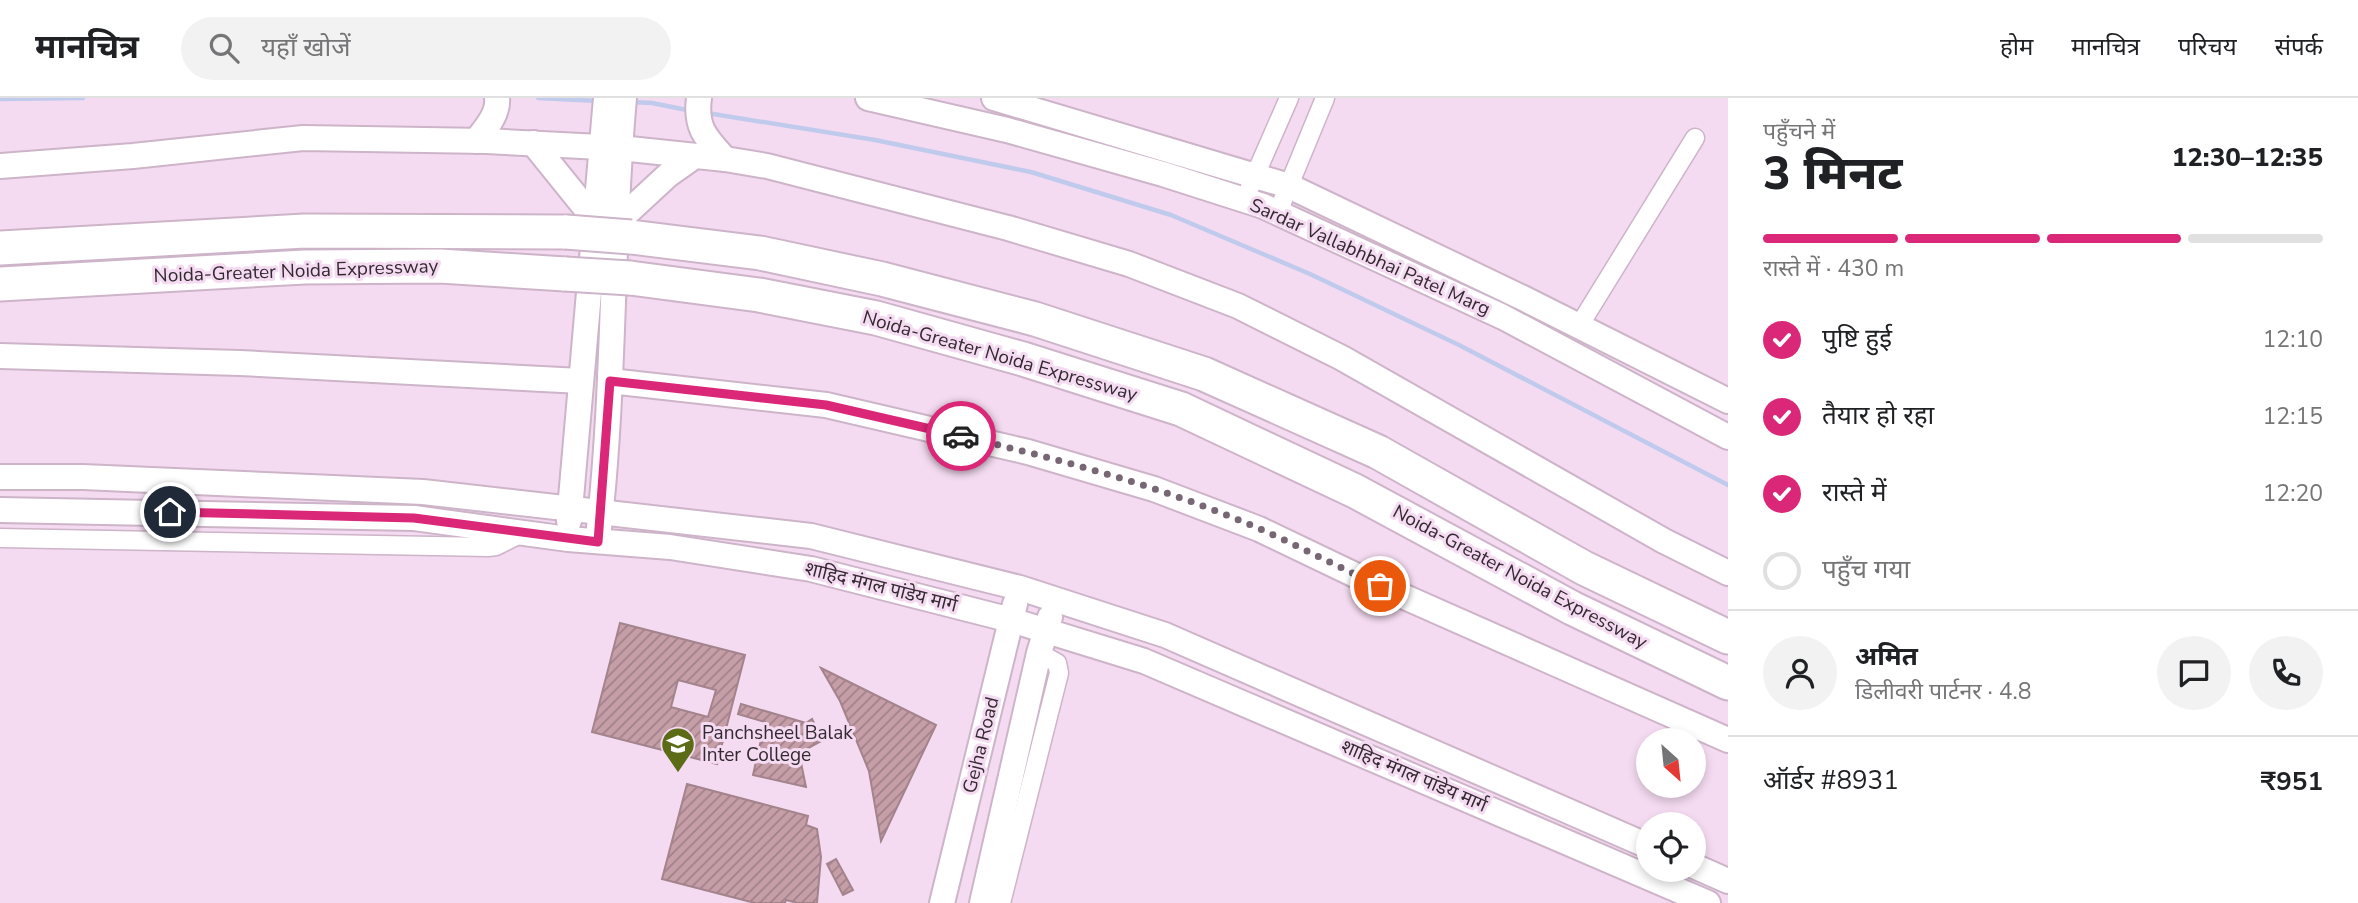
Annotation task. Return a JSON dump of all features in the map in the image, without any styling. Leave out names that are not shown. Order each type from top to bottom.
[{"type":"highway","name":"Noida-Greater Noida Expressway","points":[[0,248],[305,231],[602,229],[760,253],[881,279],[1035,319],[1204,373],[1378,452],[1584,568],[1728,638]]},
{"type":"highway","name":"Noida-Greater Noida Expressway","points":[[0,284],[305,267],[440,266],[630,278],[759,295],[876,318],[1023,359],[1181,409],[1355,491],[1572,608],[1728,682]]},
{"type":"street","points":[[476,141],[492,120],[499,103],[498,98]]},
{"type":"street","points":[[568,539],[581,381],[602,229],[610,147],[606,98]]},
{"type":"street","points":[[610,147],[624,98]]},
{"type":"street","name":"Sardar Vallabhbhai Patel Marg","points":[[868,98],[1007,130],[1163,174],[1278,212],[1503,317],[1728,436]]},
{"type":"street","name":"Sardar Vallabhbhai Patel Marg","points":[[994,98],[1289,186],[1728,401]]},
{"type":"street","points":[[1245,200],[1289,98]]},
{"type":"street","points":[[1278,212],[1325,98]]},
{"type":"street","points":[[698,107],[704,136],[725,159]]},
{"type":"street","points":[[0,166],[133,156],[303,138],[610,147],[767,166],[1008,228],[1129,264],[1238,306],[1342,358],[1664,541],[1728,573]]},
{"type":"street","points":[[1579,326],[1695,138]]},
{"type":"street","points":[[533,144],[602,229],[610,381],[598,542]]},
{"type":"street","points":[[602,229],[695,156]]},
{"type":"street","points":[[0,356],[240,363],[581,381]]},
{"type":"street","points":[[610,381],[826,405],[1028,452],[1154,489],[1259,529],[1355,575],[1728,740]]},
{"type":"street","points":[[0,477],[83,477],[423,492],[811,536],[1020,587],[1165,635],[1636,841]]},
{"type":"street","name":"शाहिद मंगल पांडेय मार्ग","points":[[0,510],[414,518],[568,539],[670,547],[811,569],[1011,620],[1042,643],[1144,661],[1707,903]]},
{"type":"street","points":[[0,538],[488,547],[496,546],[522,533]]},
{"type":"street","name":"Gejha Road","points":[[943,903],[1020,587]]},
{"type":"street","name":"Gejha Road","points":[[982,903],[1042,643],[1055,600]]},
{"type":"street","points":[[1001,903],[1059,673],[1057,663],[1042,643]]},
{"type":"street","points":[[1706,871],[1728,881]]},
{"type":"building","points":[[620,623],[745,655],[717,764],[592,732]],"holes":[[[678,680],[716,690],[708,717],[671,707]]]},
{"type":"building","points":[[821,668],[936,725],[881,841],[869,771],[840,701]]},
{"type":"building","points":[[741,704],[806,723],[812,719],[823,740],[799,753],[806,787],[753,775],[765,722],[738,714]]},
{"type":"building","points":[[687,784],[808,816],[806,825],[817,829],[821,857],[817,903],[786,900],[785,903],[755,903],[662,879]]},
{"type":"building","points":[[836,859],[853,890],[843,895],[827,864]]},
{"type":"waterway","points":[[0,99],[83,98]]},
{"type":"waterway","points":[[538,98],[598,101]]},
{"type":"waterway","points":[[631,102],[692,111]]},
{"type":"waterway","points":[[707,113],[875,140],[1031,172],[1171,215],[1310,274],[1459,345],[1728,485]]},
{"type":"way so far","points":[[961,436],[1028,452],[1154,489],[1259,529],[1380,586]]},
{"type":"place","name":"Panchsheel Balak Inter College","points":[[678,774]]},
{"type":"route","points":[[170,512],[414,518],[598,542],[610,381],[826,405],[961,436]]}]
